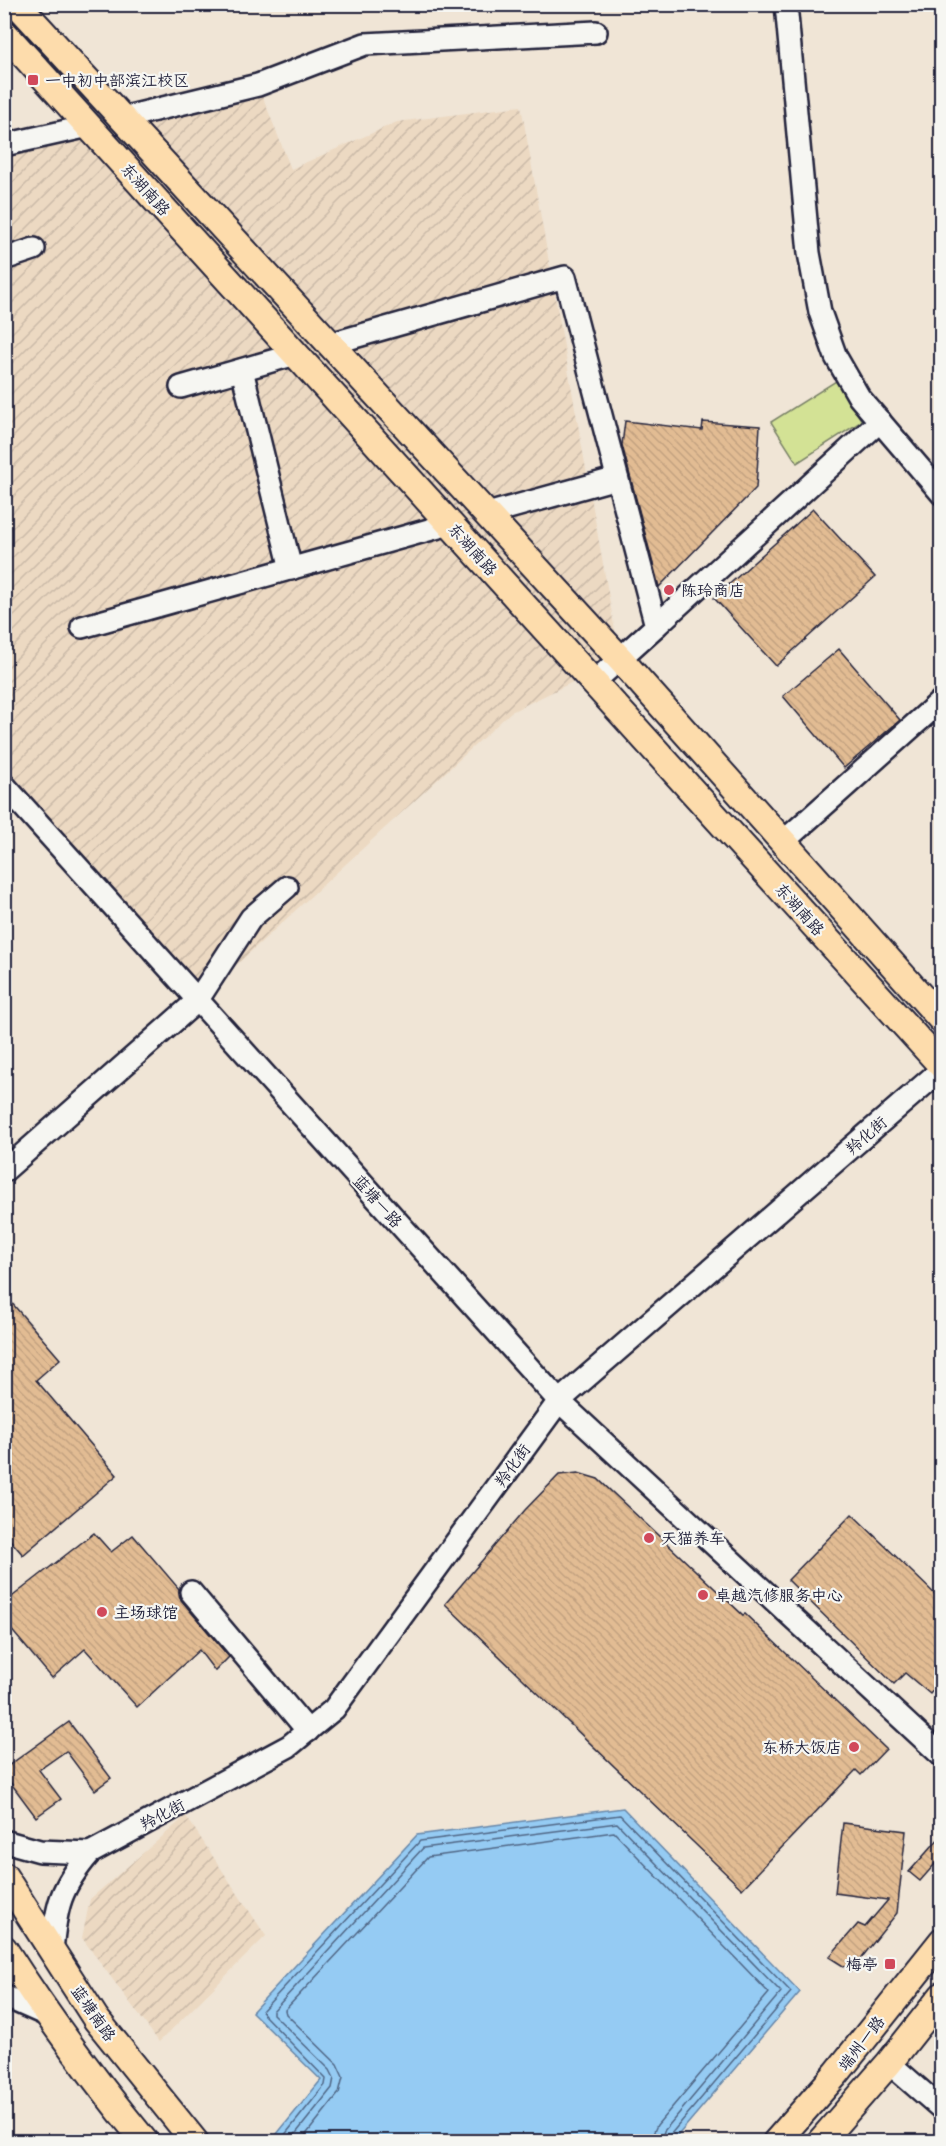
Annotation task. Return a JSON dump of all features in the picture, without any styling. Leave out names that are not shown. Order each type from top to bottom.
[{"type":"main road","name":"东湖南路","points":[[17,4],[621,659],[942,1020]]},
{"type":"main road","name":"东湖南路","points":[[4,33],[942,1067]]},
{"type":"main road","name":"蓝塘南路","points":[[4,1876],[96,2019],[195,2142]]},
{"type":"main road","name":"端州一路","points":[[776,2142],[842,2067],[942,1941]]},
{"type":"main road","points":[[4,1948],[103,2091],[145,2142]]},
{"type":"main road","name":"端州一路","points":[[820,2142],[889,2063],[942,1996]]},
{"type":"main road","points":[[842,2067],[867,2088]]},
{"type":"street","points":[[786,4],[809,253],[820,312],[836,357],[859,397],[942,494]]},
{"type":"street","points":[[122,118],[258,85],[365,44],[596,32]]},
{"type":"street","points":[[4,145],[89,126]]},
{"type":"street","points":[[4,258],[34,249]]},
{"type":"street","points":[[330,344],[565,277],[656,626]]},
{"type":"street","points":[[181,387],[296,354]]},
{"type":"street","points":[[242,370],[291,569]]},
{"type":"street","points":[[594,682],[880,421]]},
{"type":"street","points":[[487,514],[617,477]]},
{"type":"street","points":[[82,627],[450,524]]},
{"type":"street","points":[[783,842],[942,700]]},
{"type":"street","name":"蓝塘一路","points":[[4,785],[559,1401],[942,1756]]},
{"type":"street","points":[[4,1171],[197,1001],[251,918],[287,887]]},
{"type":"street","name":"羚化街","points":[[90,1853],[289,1746],[334,1709],[559,1401],[942,1067]]},
{"type":"street","points":[[191,1592],[308,1731]]},
{"type":"street","points":[[4,1841],[40,1851],[90,1853]]},
{"type":"street","points":[[52,1951],[55,1920],[62,1893],[74,1872],[90,1853]]},
{"type":"street","points":[[4,1995],[49,2016]]},
{"type":"street","points":[[889,2063],[942,2109]]},
{"type":"shaded area","points":[[258,85],[291,169],[397,122],[521,106],[620,659],[511,712],[197,1001],[5,785],[4,145]]},
{"type":"shaded area","points":[[186,1816],[266,1936],[159,2042],[82,1938],[90,1899]]},
{"type":"green space","points":[[836,381],[862,421],[797,463],[771,422]]},
{"type":"water","points":[[623,1808],[800,1992],[673,2141],[272,2140],[321,2080],[252,2012],[417,1835]]},
{"type":"building","points":[[625,421],[702,430],[703,422],[760,426],[756,488],[659,587],[622,445]]},
{"type":"building","points":[[813,509],[875,577],[776,666],[714,598]]},
{"type":"building","points":[[839,649],[900,720],[844,768],[783,696]]},
{"type":"building","points":[[4,1294],[60,1359],[36,1380],[117,1475],[23,1555],[4,1533]]},
{"type":"building","points":[[578,1473],[598,1479],[743,1615],[745,1614],[886,1749],[861,1775],[856,1770],[742,1889],[445,1604],[525,1510],[559,1475]]},
{"type":"building","points":[[852,1514],[942,1601],[942,1695],[934,1689],[930,1694],[905,1673],[894,1684],[788,1580]]},
{"type":"building","name":"主场球馆","points":[[94,1533],[111,1552],[133,1535],[179,1589],[181,1600],[229,1657],[215,1671],[199,1650],[137,1707],[85,1649],[52,1678],[4,1621],[4,1603]]},
{"type":"building","points":[[69,1722],[111,1778],[95,1790],[66,1751],[39,1770],[61,1799],[36,1817],[4,1774],[4,1769]]},
{"type":"building","points":[[843,1823],[906,1831],[897,1913],[851,1971],[829,1957],[858,1924],[865,1927],[888,1900],[835,1893]]},
{"type":"building","points":[[942,1835],[942,1856],[920,1881],[909,1872]]},
{"type":"place","name":"一中初中部滨江校区","points":[[33,80]]},
{"type":"place","name":"陈玲商店","points":[[669,590]]},
{"type":"place","name":"天猫养车","points":[[649,1538]]},
{"type":"place","name":"卓越汽修服务中心","points":[[703,1595]]},
{"type":"place","name":"主场球馆","points":[[102,1612]]},
{"type":"place","name":"东桥大饭店","points":[[854,1747]]},
{"type":"place","name":"梅亭","points":[[890,1964]]}]
